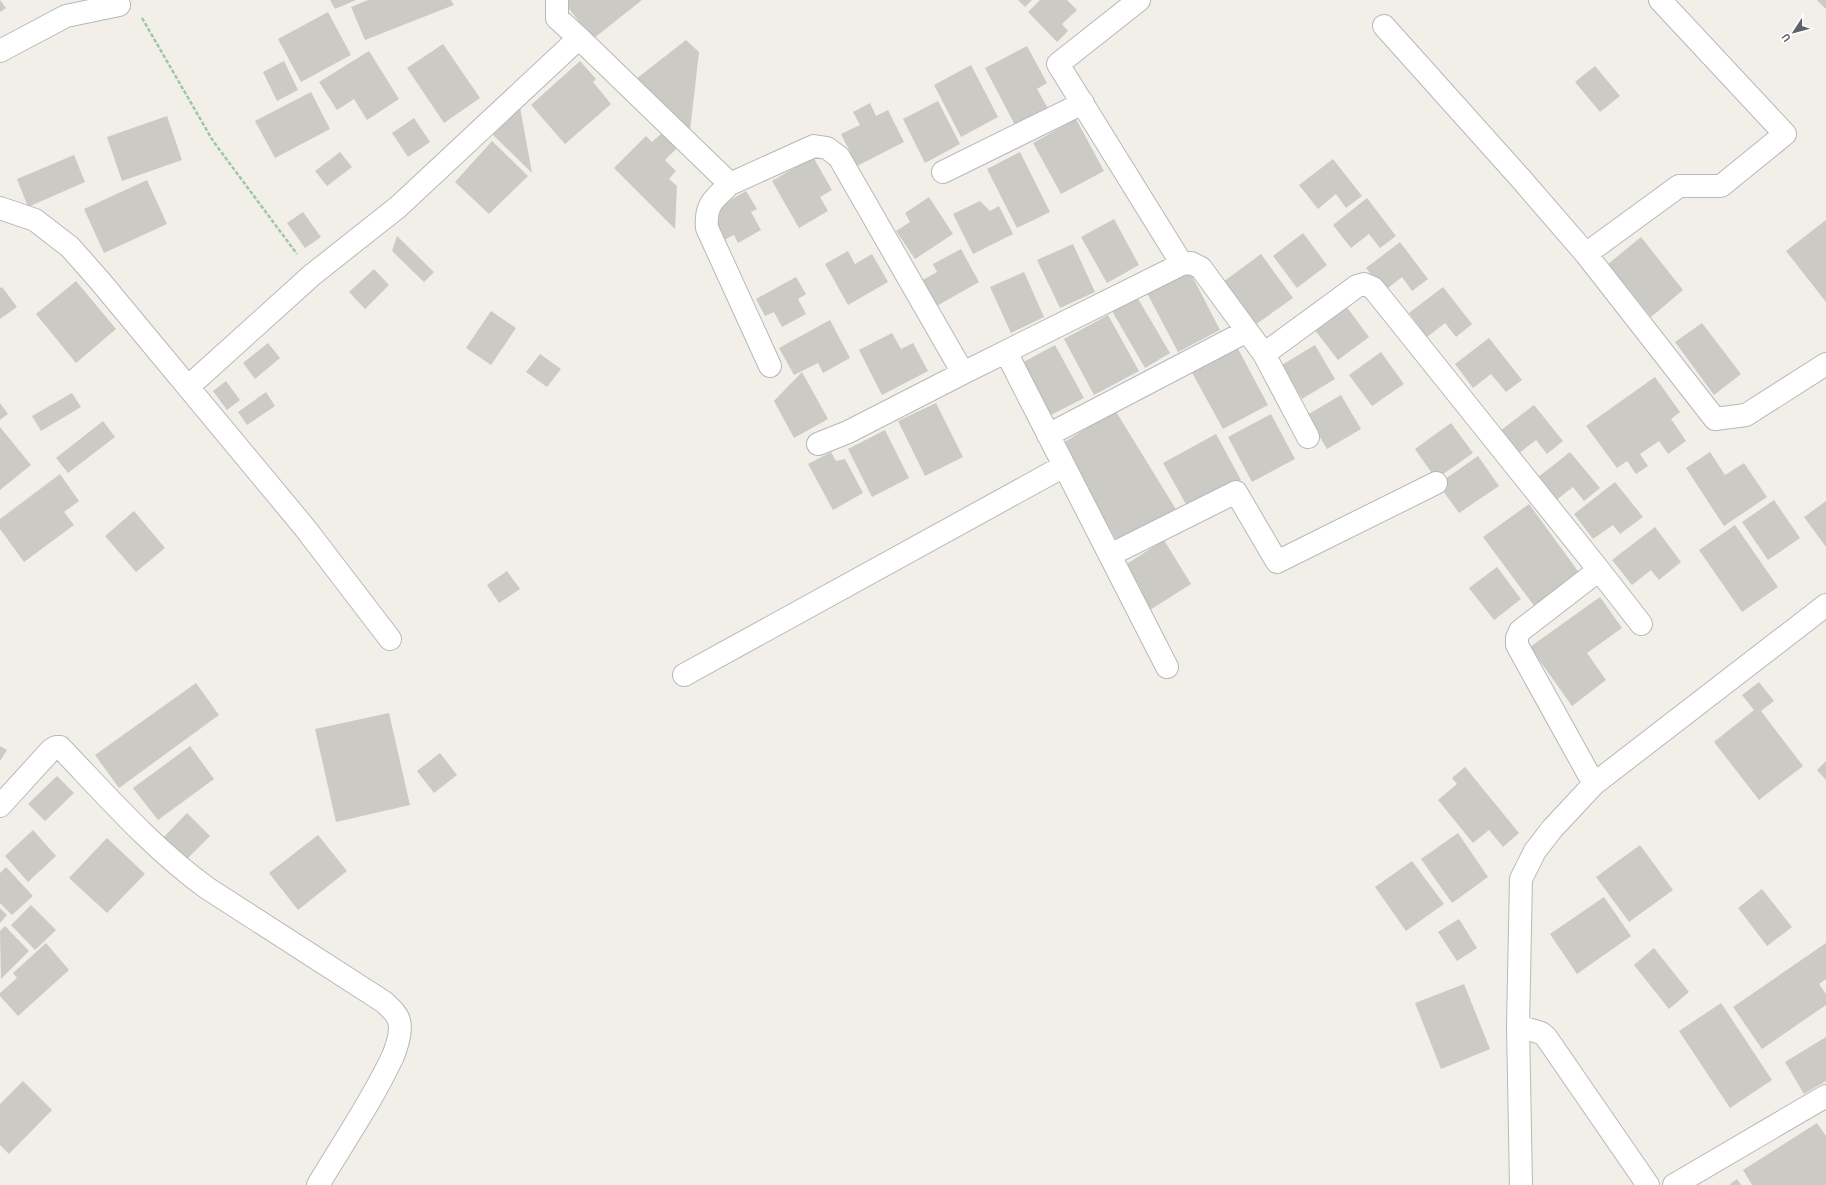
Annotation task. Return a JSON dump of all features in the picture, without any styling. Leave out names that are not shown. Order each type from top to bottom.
[{"type":"street","points":[[557,0],[557,18],[730,184]]},
{"type":"street","points":[[1586,254],[1679,186],[1721,186],[1786,134],[1660,0]]},
{"type":"street","points":[[1126,4],[1058,64],[1182,264]]},
{"type":"street","points":[[0,51],[66,16],[119,5]]},
{"type":"street","points":[[1384,26],[1586,254],[1715,419],[1746,415],[1826,364]]},
{"type":"street","points":[[188,387],[312,275],[398,207],[579,38]]},
{"type":"street","points":[[943,172],[1083,103]]},
{"type":"street","points":[[770,366],[707,228],[706,215],[711,203],[730,184],[814,146],[826,148],[839,157],[963,373]]},
{"type":"street","points":[[0,208],[35,220],[70,247],[100,281],[305,528],[390,639]]},
{"type":"street","points":[[818,444],[848,432],[1182,264],[1191,262],[1201,268],[1264,354],[1308,437]]},
{"type":"street","points":[[1264,354],[1357,286],[1364,284],[1373,288],[1641,624]]},
{"type":"street","points":[[1048,435],[1247,331]]},
{"type":"street","points":[[1006,352],[1167,667]]},
{"type":"street","points":[[684,675],[1064,466]]},
{"type":"street","points":[[1110,555],[1236,492],[1277,562],[1436,483]]},
{"type":"street","points":[[1594,784],[1517,645],[1516,638],[1520,631],[1599,570]]},
{"type":"street","points":[[1521,1185],[1518,1026],[1521,879],[1535,851],[1552,829],[1594,784],[1826,605]]},
{"type":"street","points":[[0,806],[51,750],[60,747],[155,847],[179,868],[207,888],[384,1002],[397,1015],[400,1027],[398,1040],[393,1055],[353,1127],[318,1185]]},
{"type":"street","points":[[1518,1026],[1541,1033],[1546,1037],[1648,1185]]},
{"type":"street","points":[[1674,1185],[1826,1096]]},
{"type":"path","points":[[119,5],[141,16],[213,141],[312,275]]},
{"type":"building","points":[[0,0],[6,8],[0,12]]},
{"type":"building","points":[[330,0],[356,0],[335,9]]},
{"type":"building","points":[[368,0],[451,0],[454,5],[365,40],[351,7]]},
{"type":"building","points":[[562,0],[642,0],[593,39]]},
{"type":"building","points":[[1018,0],[1032,0],[1025,7]]},
{"type":"building","points":[[1040,0],[1067,0],[1077,10],[1062,24],[1068,31],[1057,42],[1028,12]]},
{"type":"building","points":[[1817,0],[1826,0],[1826,9]]},
{"type":"building","points":[[328,12],[351,55],[301,82],[278,39]]},
{"type":"building","points":[[686,40],[699,52],[690,131],[636,79]]},
{"type":"building","points":[[443,44],[480,98],[444,123],[407,68]]},
{"type":"building","points":[[1027,46],[1047,83],[1037,89],[1050,112],[1017,129],[985,68]]},
{"type":"building","points":[[369,51],[399,99],[367,120],[354,99],[337,110],[319,82]]},
{"type":"building","points":[[284,61],[298,90],[277,101],[263,72]]},
{"type":"building","points":[[580,61],[596,79],[593,82],[611,104],[565,144],[531,105]]},
{"type":"building","points":[[971,65],[998,117],[961,137],[934,85]]},
{"type":"building","points":[[1595,66],[1620,96],[1600,112],[1575,82]]},
{"type":"building","points":[[311,92],[330,129],[275,158],[255,121]]},
{"type":"building","points":[[938,101],[960,144],[925,163],[903,119]]},
{"type":"building","points":[[870,103],[876,116],[888,110],[904,142],[857,166],[841,134],[860,125],[853,112]]},
{"type":"building","points":[[520,107],[532,173],[493,135]]},
{"type":"building","points":[[167,116],[182,160],[122,181],[107,137]]},
{"type":"building","points":[[414,118],[430,142],[408,157],[392,133]]},
{"type":"building","points":[[1076,119],[1104,171],[1061,194],[1033,143]]},
{"type":"building","points":[[663,132],[678,147],[665,160],[676,171],[669,179],[677,186],[675,229],[614,168],[646,136],[652,142]]},
{"type":"building","points":[[492,141],[528,176],[489,214],[455,182]]},
{"type":"building","points":[[340,152],[352,167],[327,186],[315,171]]},
{"type":"building","points":[[1020,152],[1050,212],[1017,228],[987,169]]},
{"type":"building","points":[[74,155],[85,182],[28,207],[17,179]]},
{"type":"building","points":[[813,157],[832,190],[820,197],[828,211],[799,228],[772,181]]},
{"type":"building","points":[[1333,159],[1362,196],[1346,208],[1336,194],[1318,209],[1299,185]]},
{"type":"building","points":[[147,180],[167,224],[104,253],[84,209]]},
{"type":"building","points":[[746,191],[757,209],[751,212],[761,230],[738,243],[734,235],[724,240],[708,213]]},
{"type":"building","points":[[929,197],[953,234],[915,259],[896,231],[910,222],[905,213]]},
{"type":"building","points":[[1367,198],[1396,236],[1380,248],[1369,234],[1351,248],[1333,225]]},
{"type":"building","points":[[980,201],[990,211],[999,206],[1013,234],[973,254],[953,214]]},
{"type":"building","points":[[303,212],[321,237],[305,248],[287,223]]},
{"type":"building","points":[[1114,219],[1139,265],[1107,283],[1081,237]]},
{"type":"building","points":[[1826,220],[1826,302],[1786,251]]},
{"type":"building","points":[[1303,233],[1327,265],[1297,288],[1273,256]]},
{"type":"building","points":[[397,236],[434,272],[424,282],[392,251]]},
{"type":"building","points":[[1641,237],[1683,290],[1651,317],[1608,264]]},
{"type":"building","points":[[1400,242],[1428,279],[1412,291],[1402,277],[1384,291],[1366,268]]},
{"type":"building","points":[[1073,244],[1095,292],[1060,308],[1037,260]]},
{"type":"building","points":[[961,249],[979,282],[935,307],[921,281],[937,272],[933,264]]},
{"type":"building","points":[[848,251],[855,264],[872,254],[888,282],[848,305],[825,264]]},
{"type":"building","points":[[1261,254],[1293,298],[1255,325],[1223,282]]},
{"type":"building","points":[[374,269],[389,285],[365,309],[349,292]]},
{"type":"building","points":[[1024,272],[1044,317],[1011,333],[990,287]]},
{"type":"building","points":[[1190,272],[1220,330],[1178,352],[1147,293]]},
{"type":"building","points":[[796,277],[806,294],[798,299],[806,314],[782,327],[774,312],[765,316],[756,299]]},
{"type":"building","points":[[76,281],[116,329],[76,363],[36,314]]},
{"type":"building","points":[[2,287],[17,307],[0,319],[0,288]]},
{"type":"building","points":[[1443,287],[1472,324],[1456,337],[1445,323],[1427,337],[1409,313]]},
{"type":"building","points":[[1137,297],[1170,353],[1145,368],[1112,311]]},
{"type":"building","points":[[1346,306],[1369,337],[1338,360],[1314,329]]},
{"type":"building","points":[[491,311],[516,328],[491,365],[466,348]]},
{"type":"building","points":[[1108,315],[1139,371],[1094,395],[1064,339]]},
{"type":"building","points":[[830,320],[850,358],[823,373],[818,363],[794,375],[779,348]]},
{"type":"building","points":[[1702,323],[1741,374],[1714,395],[1675,342]]},
{"type":"building","points":[[892,333],[901,349],[913,343],[928,371],[882,395],[859,350]]},
{"type":"building","points":[[1489,338],[1522,380],[1506,392],[1491,374],[1473,388],[1455,364]]},
{"type":"building","points":[[268,343],[280,358],[255,379],[243,363]]},
{"type":"building","points":[[1055,345],[1084,398],[1049,416],[1020,364]]},
{"type":"building","points":[[1236,345],[1268,405],[1223,429],[1190,369]]},
{"type":"building","points":[[1315,345],[1335,379],[1302,399],[1282,365]]},
{"type":"building","points":[[1381,352],[1404,384],[1372,406],[1349,375]]},
{"type":"building","points":[[540,354],[561,369],[547,387],[526,372]]},
{"type":"building","points":[[802,372],[828,419],[794,438],[774,401]]},
{"type":"building","points":[[1655,377],[1680,412],[1671,419],[1686,441],[1668,454],[1659,441],[1640,454],[1648,466],[1636,474],[1627,461],[1617,468],[1586,426]]},
{"type":"building","points":[[226,381],[240,400],[227,410],[213,391]]},
{"type":"building","points":[[266,392],[275,406],[247,425],[238,412]]},
{"type":"building","points":[[72,393],[81,407],[41,431],[32,416]]},
{"type":"building","points":[[1341,395],[1361,429],[1327,449],[1307,415]]},
{"type":"building","points":[[0,403],[8,414],[0,420]]},
{"type":"building","points":[[936,403],[963,457],[925,476],[898,421]]},
{"type":"building","points":[[1534,405],[1563,441],[1547,454],[1536,440],[1518,454],[1500,431]]},
{"type":"building","points":[[1115,410],[1177,511],[1120,546],[1060,445]]},
{"type":"building","points":[[1271,414],[1295,459],[1252,482],[1228,437]]},
{"type":"building","points":[[103,421],[115,437],[68,473],[56,458]]},
{"type":"building","points":[[1451,423],[1473,453],[1436,479],[1415,449]]},
{"type":"building","points":[[0,427],[31,465],[0,490]]},
{"type":"building","points":[[885,430],[909,478],[872,497],[848,449]]},
{"type":"building","points":[[1216,434],[1241,480],[1188,508],[1163,463]]},
{"type":"building","points":[[831,452],[836,461],[845,459],[863,493],[833,510],[808,464]]},
{"type":"building","points":[[1570,452],[1600,488],[1584,501],[1573,487],[1555,501],[1537,478]]},
{"type":"building","points":[[1710,452],[1725,475],[1744,463],[1767,497],[1724,526],[1686,468]]},
{"type":"building","points":[[1478,456],[1499,486],[1459,513],[1438,484]]},
{"type":"building","points":[[60,474],[79,501],[64,512],[74,525],[24,562],[0,529],[0,519]]},
{"type":"building","points":[[1615,482],[1643,517],[1620,534],[1613,525],[1593,539],[1574,514]]},
{"type":"building","points":[[1774,500],[1800,538],[1768,560],[1742,522]]},
{"type":"building","points":[[1826,501],[1826,547],[1804,517]]},
{"type":"building","points":[[1529,504],[1580,574],[1535,607],[1483,537]]},
{"type":"building","points":[[134,511],[165,548],[136,572],[105,536]]},
{"type":"building","points":[[1735,525],[1778,587],[1742,612],[1699,550]]},
{"type":"building","points":[[1655,527],[1681,562],[1659,580],[1651,570],[1632,585],[1612,560]]},
{"type":"building","points":[[1164,540],[1191,584],[1150,610],[1122,567]]},
{"type":"building","points":[[1497,567],[1521,599],[1494,620],[1469,588]]},
{"type":"building","points":[[507,571],[520,589],[499,603],[487,585]]},
{"type":"building","points":[[1600,597],[1622,628],[1587,653],[1606,680],[1572,706],[1530,647]]},
{"type":"building","points":[[1759,682],[1774,701],[1761,711],[1803,766],[1759,800],[1714,742],[1754,710],[1742,695]]},
{"type":"building","points":[[196,683],[219,715],[119,788],[95,755]]},
{"type":"building","points":[[389,713],[410,805],[336,822],[315,729]]},
{"type":"building","points":[[0,746],[7,750],[0,761]]},
{"type":"building","points":[[190,746],[214,779],[158,820],[133,788]]},
{"type":"building","points":[[440,753],[457,775],[434,793],[417,771]]},
{"type":"building","points":[[1826,761],[1826,780],[1817,770]]},
{"type":"building","points":[[1465,767],[1519,833],[1503,847],[1489,830],[1473,843],[1438,800],[1457,784],[1452,778]]},
{"type":"building","points":[[57,776],[74,793],[45,821],[28,804]]},
{"type":"building","points":[[187,813],[210,836],[184,862],[162,839]]},
{"type":"building","points":[[33,830],[56,856],[28,882],[5,856]]},
{"type":"building","points":[[1458,833],[1488,877],[1452,903],[1421,859]]},
{"type":"building","points":[[318,835],[347,871],[298,910],[269,873]]},
{"type":"building","points":[[107,838],[145,874],[107,913],[69,878]]},
{"type":"building","points":[[1640,845],[1673,890],[1629,922],[1596,877]]},
{"type":"building","points":[[1412,861],[1444,904],[1406,931],[1375,887]]},
{"type":"building","points":[[6,867],[33,896],[12,915],[0,903],[0,873]]},
{"type":"building","points":[[1762,889],[1792,927],[1767,946],[1738,908]]},
{"type":"building","points":[[1604,897],[1631,936],[1577,974],[1550,934]]},
{"type":"building","points":[[31,905],[56,930],[35,950],[11,925]]},
{"type":"building","points":[[0,908],[7,915],[0,923]]},
{"type":"building","points":[[1459,919],[1477,948],[1457,961],[1438,932]]},
{"type":"building","points":[[5,926],[29,951],[1,979],[0,931]]},
{"type":"building","points":[[46,943],[69,970],[18,1016],[0,996],[0,993],[17,978],[13,973]]},
{"type":"building","points":[[1826,943],[1826,979],[1819,984],[1826,994],[1826,1005],[1762,1049],[1733,1007]]},
{"type":"building","points":[[1654,948],[1689,992],[1669,1009],[1634,965]]},
{"type":"building","points":[[1464,984],[1490,1049],[1441,1069],[1415,1003]]},
{"type":"building","points":[[1721,1003],[1772,1080],[1730,1108],[1679,1031]]},
{"type":"building","points":[[1826,1037],[1826,1081],[1804,1094],[1785,1062]]},
{"type":"building","points":[[23,1081],[52,1110],[9,1154],[0,1145],[0,1104]]},
{"type":"building","points":[[1817,1123],[1826,1136],[1826,1185],[1752,1185],[1743,1170]]},
{"type":"building","points":[[1737,1179],[1741,1185],[1729,1185]]}]
